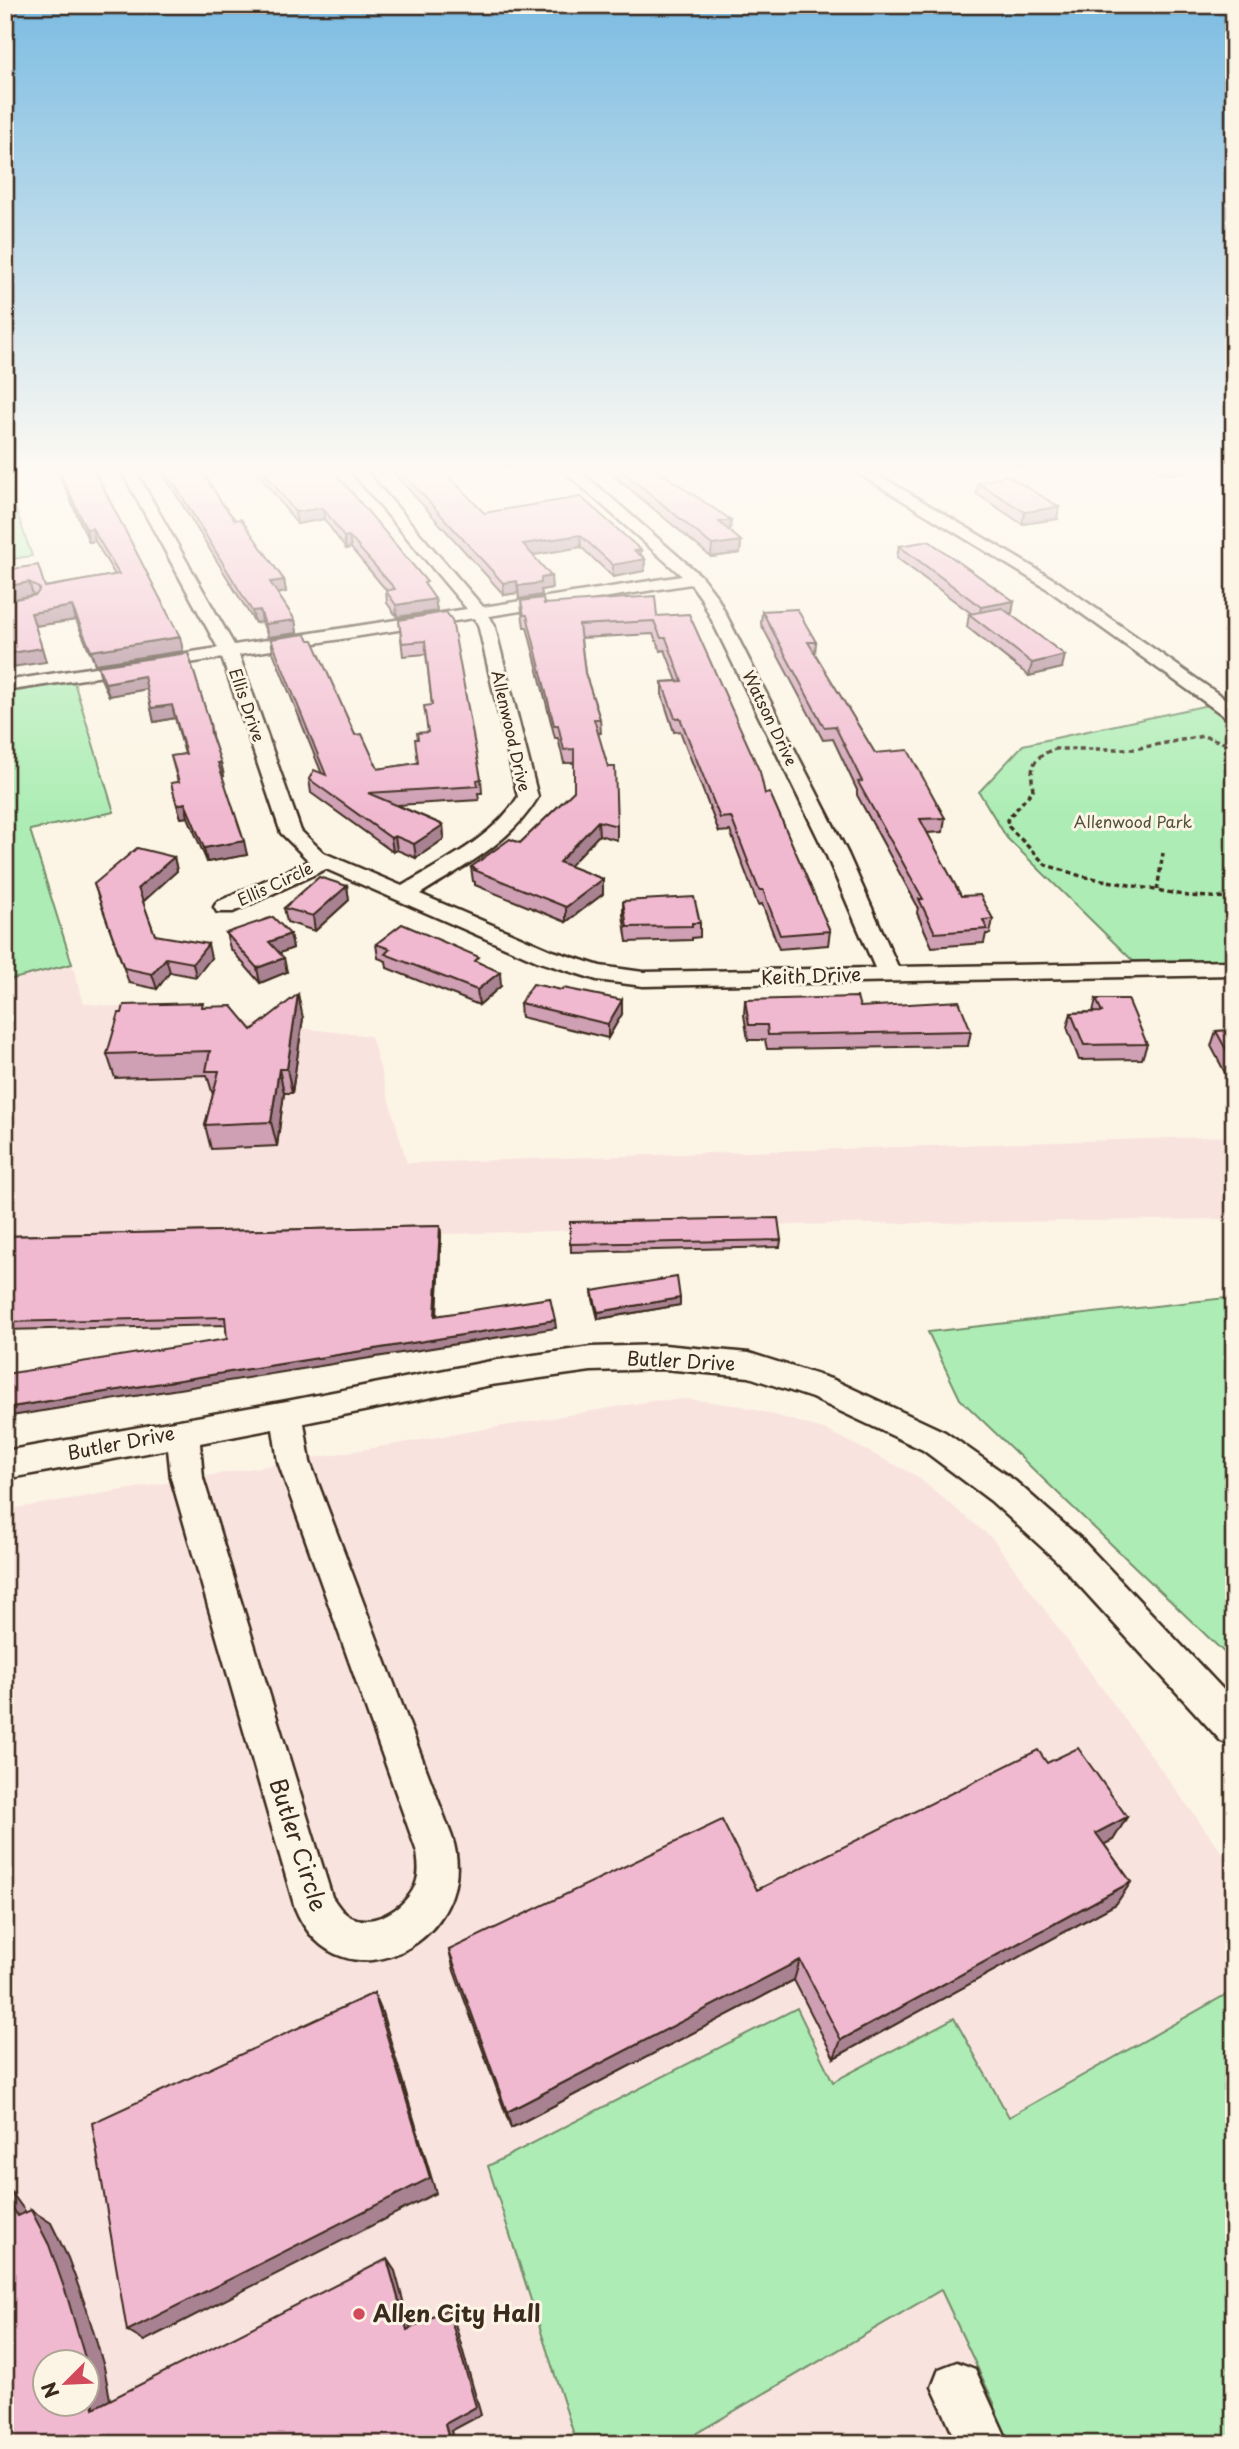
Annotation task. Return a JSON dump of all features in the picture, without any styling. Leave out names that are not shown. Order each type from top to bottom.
[{"type":"street","name":"Ellis Drive","points":[[191,584],[229,652],[291,833],[317,857],[403,895]]},
{"type":"street","name":"Allenwood Drive","points":[[403,895],[468,854],[501,829],[528,797],[486,624],[455,584]]},
{"type":"street","points":[[5,686],[662,584]]},
{"type":"street","name":"Watson Drive","points":[[699,584],[709,597],[837,854],[888,974]]},
{"type":"street","points":[[1051,584],[1234,714]]},
{"type":"street","name":"Ellis Circle","points":[[225,907],[326,861]]},
{"type":"street","name":"Keith Drive","points":[[403,895],[545,956],[597,973],[643,979],[1234,968]]},
{"type":"street","name":"Butler Drive","points":[[5,1465],[287,1414],[491,1373],[591,1359],[664,1357],[749,1365],[823,1388],[934,1441],[1003,1491],[1069,1550],[1234,1728]]},
{"type":"street","name":"Butler Circle","points":[[183,1432],[187,1478],[315,1908],[322,1922],[338,1936],[358,1942],[371,1941],[393,1933],[423,1909],[437,1879],[438,1860],[427,1823],[294,1462],[287,1414]]},
{"type":"street","points":[[957,2387],[984,2444]]},
{"type":"path","points":[[1234,746],[1206,736],[1185,736],[1135,749],[1071,747],[1050,750],[1035,758],[1030,766],[1033,790],[1007,820],[1009,827],[1046,865],[1081,876],[1188,896],[1234,898]]},
{"type":"path","points":[[1157,890],[1163,853]]},
{"type":"shaded area","points":[[72,964],[84,1003],[371,1036],[407,1163],[1234,1136],[1234,1219],[777,1225],[5,1246],[5,981]]},
{"type":"shaded area","points":[[687,1399],[742,1406],[824,1429],[915,1475],[993,1539],[1234,1869],[1234,2444],[5,2444],[5,1510],[651,1401]]},
{"type":"green space","points":[[74,682],[114,812],[30,830],[72,964],[5,981],[5,693]]},
{"type":"green space","name":"Allenwood Park","points":[[1208,705],[1234,723],[1234,960],[1133,961],[1007,838],[979,792],[1023,745]]},
{"type":"green space","points":[[1234,1297],[1234,1662],[960,1399],[928,1332]]},
{"type":"green space","points":[[1234,1990],[1234,2444],[1003,2444],[993,2422],[994,2403],[941,2290],[678,2444],[577,2444],[488,2166],[797,2008],[833,2082],[954,2018],[1009,2117]]},
{"type":"building","points":[[33,584],[44,584],[45,587],[60,584],[153,584],[180,637],[91,651],[72,606],[31,613],[42,648],[5,654],[5,601],[36,595],[40,589]]},
{"type":"building","points":[[236,584],[272,584],[295,620],[265,624],[260,610],[252,611]]},
{"type":"building","points":[[391,584],[425,584],[435,599],[396,605],[386,591],[395,589]]},
{"type":"building","points":[[950,584],[990,584],[1014,601],[981,607]]},
{"type":"building","points":[[655,596],[657,616],[689,614],[760,772],[765,794],[770,793],[830,931],[780,935],[763,890],[759,890],[731,817],[720,818],[680,718],[675,718],[662,682],[682,681],[666,638],[661,638],[654,621],[579,625],[585,673],[600,719],[594,719],[608,767],[615,767],[617,826],[598,821],[559,862],[603,879],[566,907],[471,867],[510,839],[520,843],[574,791],[574,749],[564,750],[558,725],[554,725],[527,615],[524,615],[521,601],[543,598],[544,604]]},
{"type":"building","points":[[1002,608],[1065,655],[1032,663],[969,614]]},
{"type":"building","points":[[797,609],[816,642],[808,642],[875,753],[908,750],[945,818],[920,819],[961,896],[980,895],[993,919],[983,920],[987,929],[935,933],[919,899],[923,899],[858,782],[862,781],[835,726],[824,727],[762,611]]},
{"type":"building","points":[[446,612],[452,620],[481,779],[477,780],[478,786],[368,793],[443,825],[414,844],[395,836],[391,838],[309,779],[314,770],[326,775],[271,639],[305,634],[309,640],[313,640],[355,735],[362,734],[378,769],[418,763],[415,739],[418,739],[417,733],[428,732],[424,706],[432,705],[425,641],[402,643],[399,620]]},
{"type":"building","points":[[188,653],[221,763],[218,763],[244,841],[204,848],[185,803],[177,805],[171,783],[179,782],[171,756],[186,754],[172,705],[151,708],[144,676],[105,683],[98,666]]},
{"type":"building","points":[[137,848],[174,857],[138,888],[155,935],[208,944],[193,963],[166,958],[152,974],[124,968],[94,884]]},
{"type":"building","points":[[319,877],[347,886],[313,916],[284,908]]},
{"type":"building","points":[[694,897],[700,923],[692,923],[692,926],[627,927],[623,901]]},
{"type":"building","points":[[273,917],[290,934],[269,942],[284,958],[257,968],[226,933]]},
{"type":"building","points":[[402,924],[479,957],[475,961],[500,972],[477,990],[385,954],[390,949],[376,944]]},
{"type":"building","points":[[533,984],[622,1000],[608,1024],[520,1003]]},
{"type":"building","points":[[298,994],[287,1069],[279,1069],[271,1122],[205,1125],[219,1071],[206,1071],[210,1051],[107,1054],[119,1013],[122,1013],[124,1005],[203,1003],[202,1007],[232,1006],[252,1030]]},
{"type":"building","points":[[857,997],[860,1007],[959,1001],[971,1031],[768,1035],[767,1025],[749,1025],[745,1000]]},
{"type":"building","points":[[1096,999],[1128,999],[1147,1044],[1084,1045],[1071,1013],[1102,1012]]},
{"type":"building","points":[[1234,1030],[1234,1064],[1216,1031]]},
{"type":"building","points":[[778,1218],[781,1240],[570,1244],[570,1222]]},
{"type":"building","points":[[440,1226],[435,1316],[550,1298],[555,1320],[5,1408],[5,1374],[227,1339],[225,1317],[5,1322],[5,1236]]},
{"type":"building","points":[[677,1277],[680,1298],[598,1312],[592,1291]]},
{"type":"building","points":[[1078,1748],[1127,1817],[1096,1833],[1131,1882],[841,2040],[800,1960],[507,2112],[449,1950],[722,1820],[757,1890],[1038,1750],[1047,1763]]},
{"type":"building","points":[[374,1993],[430,2178],[127,2331],[92,2123]]},
{"type":"building","name":"Allen City Hall","points":[[5,2198],[18,2216],[31,2210],[49,2245],[82,2348],[32,2348],[32,2418],[102,2418],[102,2404],[387,2259],[407,2330],[448,2309],[476,2407],[445,2424],[449,2444],[5,2444]]},
{"type":"place","name":"Allen City Hall","points":[[359,2314]]}]
